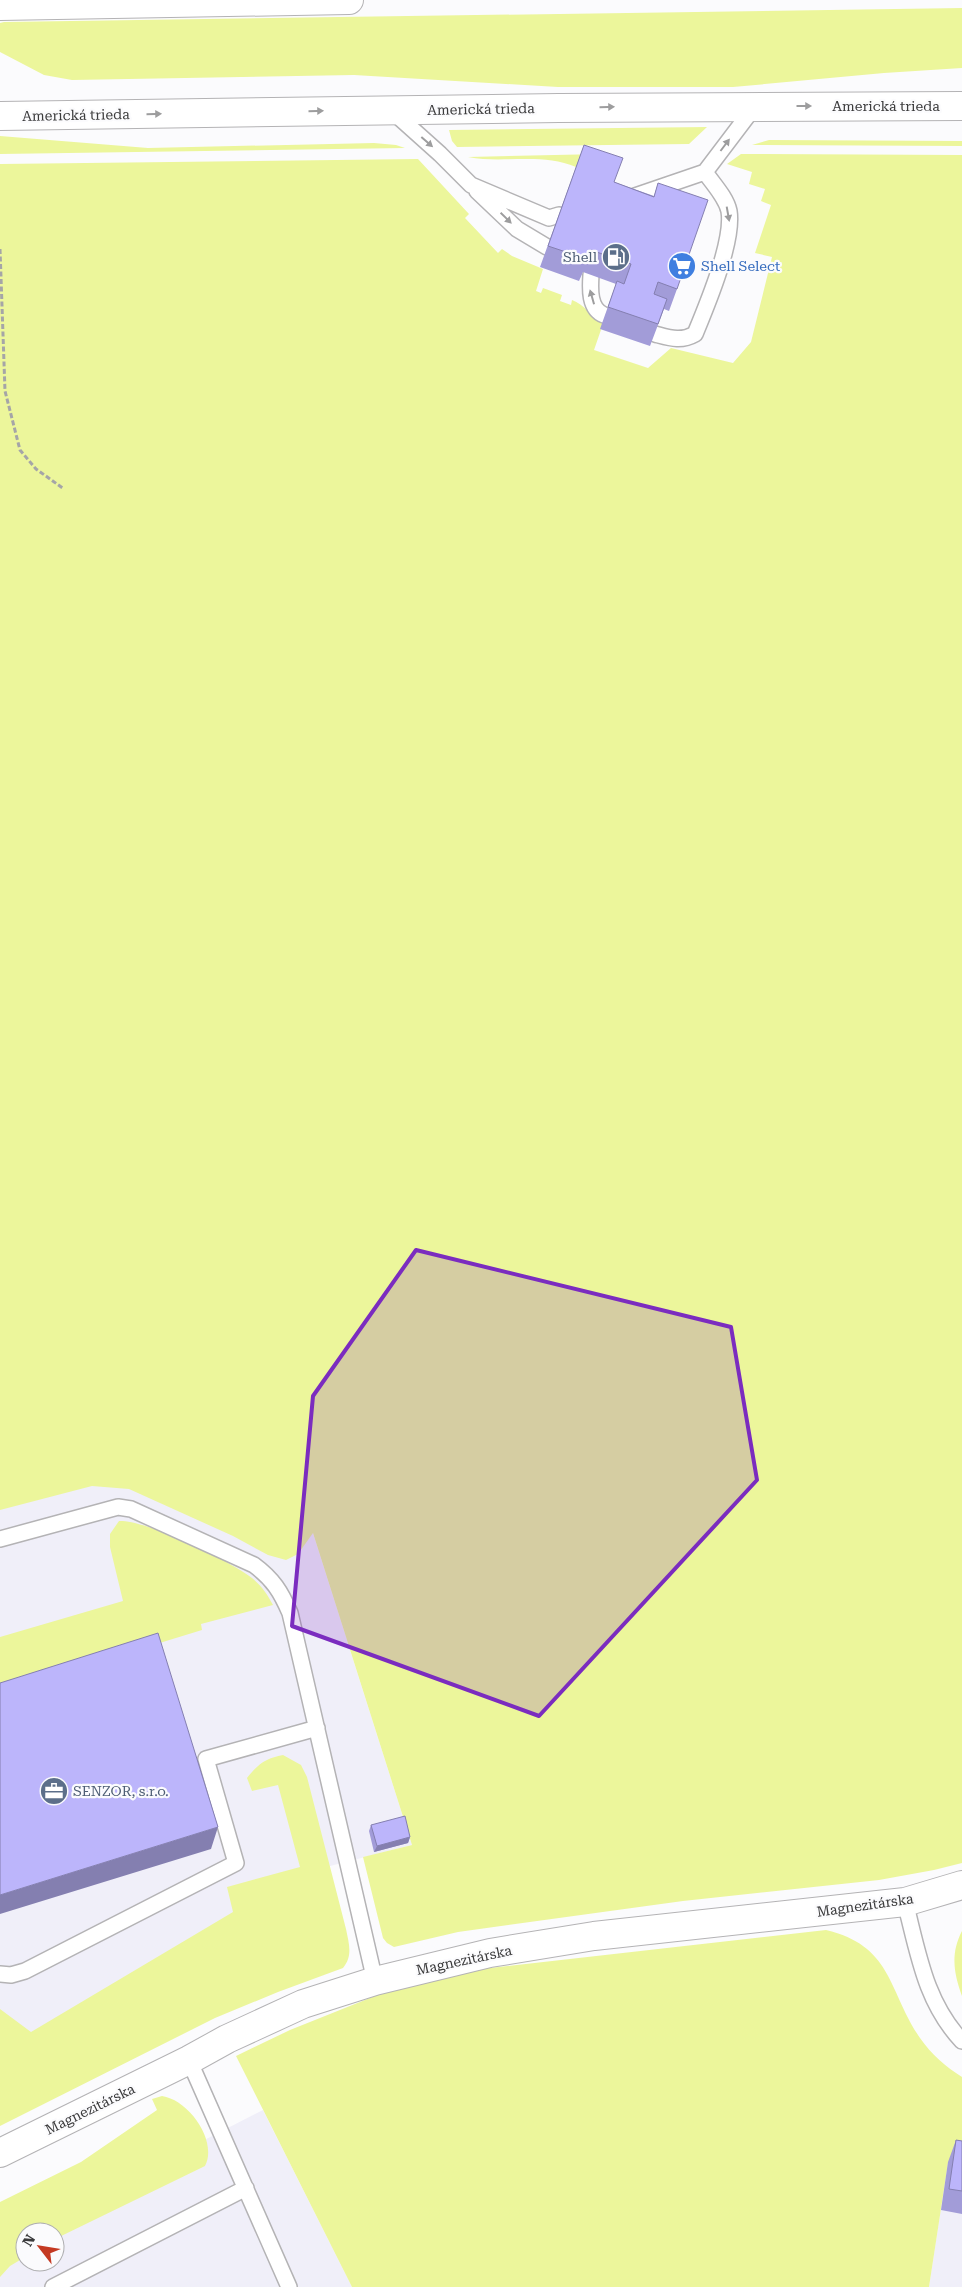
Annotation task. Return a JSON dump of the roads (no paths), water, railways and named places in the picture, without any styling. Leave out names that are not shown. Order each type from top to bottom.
[{"type":"street","points":[[0,6],[98,2],[349,0]]},
{"type":"street","name":"Americká trieda","points":[[0,116],[755,106],[962,106]]},
{"type":"street","name":"Magnezitárska","points":[[0,2153],[190,2060],[227,2039],[303,2004],[375,1981],[490,1953],[594,1936],[905,1902],[962,1885]]},
{"type":"lane","points":[[619,203],[704,172],[755,106]]},
{"type":"lane","points":[[390,110],[440,154],[517,229],[547,247]]},
{"type":"lane","points":[[655,334],[675,339],[687,339],[695,334],[728,239],[728,210],[723,198],[704,172]]},
{"type":"lane","points":[[471,185],[549,218],[559,215]]},
{"type":"lane","points":[[591,275],[590,290],[593,303],[600,314],[604,315]]},
{"type":"lane","points":[[0,1539],[118,1508],[131,1509],[254,1565],[272,1578],[282,1594],[290,1613],[375,1981]]},
{"type":"lane","points":[[0,1974],[11,1975],[26,1971],[236,1863],[206,1758],[317,1728]]},
{"type":"lane","points":[[905,1902],[927,1986],[938,2009],[962,2041]]},
{"type":"lane","points":[[190,2060],[289,2287]]},
{"type":"lane","points":[[53,2287],[246,2188]]},
{"type":"place","name":"Shell","points":[[616,257]]},
{"type":"place","name":"Shell Select","points":[[682,266]]},
{"type":"place","name":"SENZOR, s.r.o.","points":[[54,1791]]}]
